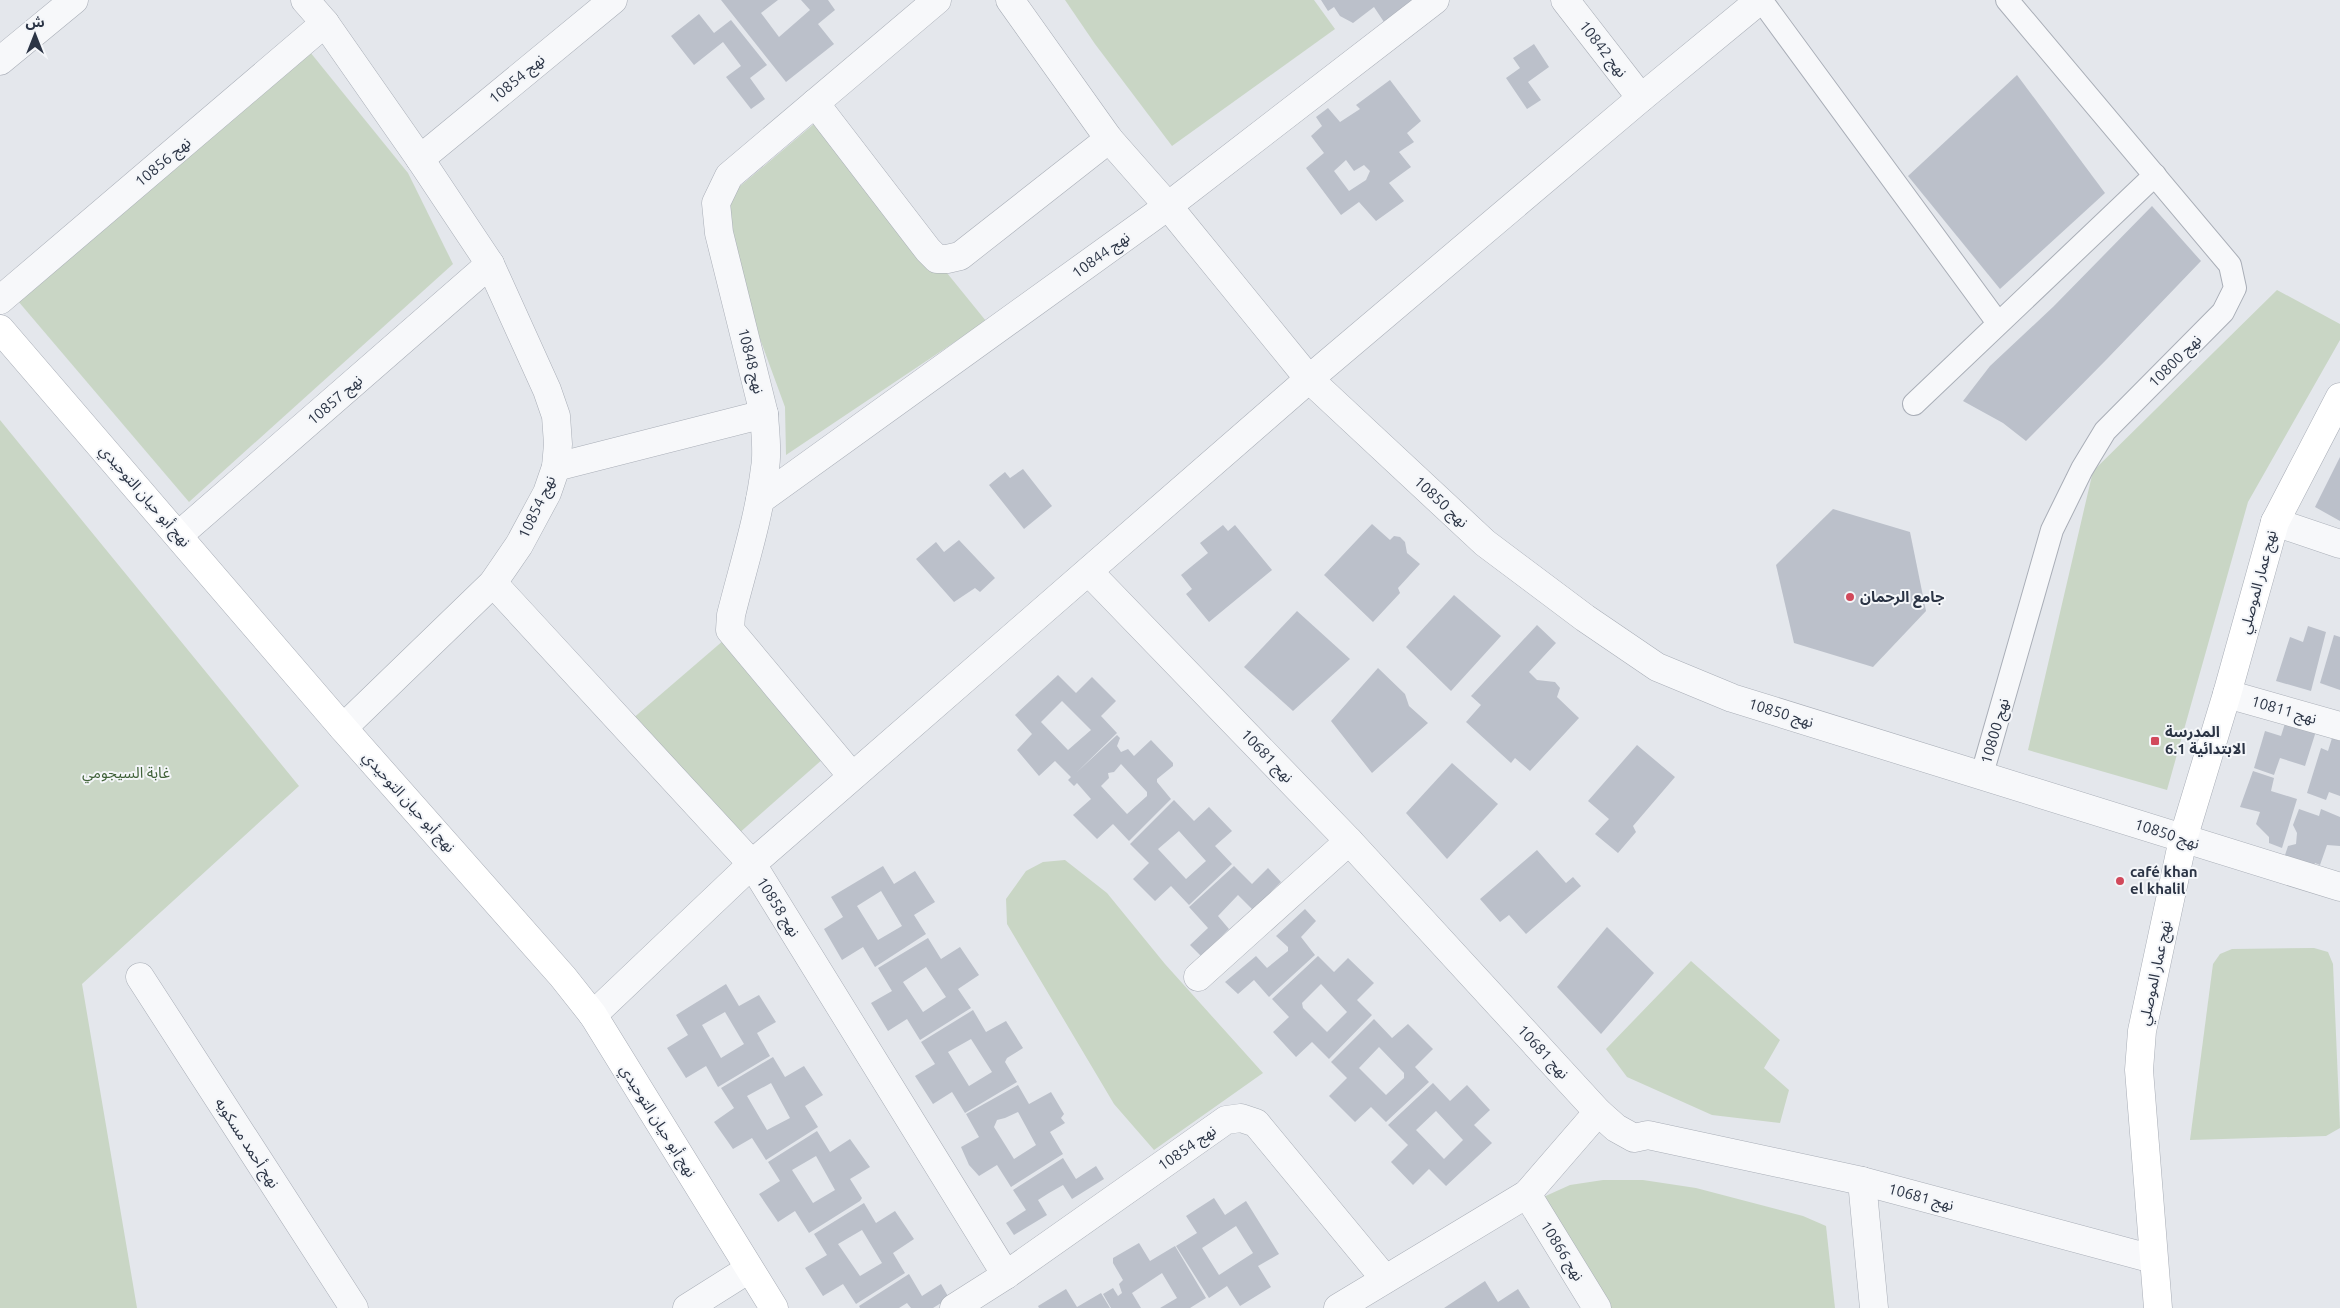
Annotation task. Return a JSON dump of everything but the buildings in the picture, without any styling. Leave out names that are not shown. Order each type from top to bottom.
[{"type":"street","points":[[0,61],[74,0]]},
{"type":"street","name":"نهج 10854","points":[[306,0],[325,23],[420,159],[490,264],[547,390],[556,416],[558,444],[556,467],[547,493],[520,545],[493,583],[343,728]]},
{"type":"street","name":"نهج 10854","points":[[420,159],[613,0]]},
{"type":"street","name":"نهج 10848","points":[[852,776],[730,630],[731,615],[760,500],[766,467],[764,414],[719,233],[716,203],[729,176],[937,0]]},
{"type":"street","name":"نهج 10850","points":[[1010,0],[1109,139],[1168,206],[1309,379],[1485,543],[1585,618],[1657,667],[1732,698],[1982,774],[2340,887]]},
{"type":"street","name":"نهج 10844","points":[[760,500],[1168,206],[1435,0]]},
{"type":"street","name":"نهج 10842","points":[[1565,0],[1641,98]]},
{"type":"street","points":[[593,1015],[752,864],[852,776],[1309,379],[1641,98],[1761,0]]},
{"type":"street","name":"نهج 10856","points":[[0,300],[325,23]]},
{"type":"street","points":[[815,103],[928,250],[937,259],[947,260],[960,256],[1109,139]]},
{"type":"street","name":"نهج 10857","points":[[179,535],[490,264]]},
{"type":"street","name":"نهج أبو حيان التوحيدي","points":[[0,329],[593,1015],[774,1308]]},
{"type":"street","name":"نهج عمار الموصلي","points":[[2158,1308],[2139,1070],[2142,1031],[2183,839],[2227,694],[2275,522],[2340,397]]},
{"type":"street","points":[[556,467],[764,414]]},
{"type":"street","points":[[2275,522],[2340,544]]},
{"type":"street","name":"نهج 10681","points":[[1089,572],[1349,841],[1598,1112],[1616,1128],[1634,1138],[1648,1135],[1862,1182],[2154,1259]]},
{"type":"street","name":"نهج 10858","points":[[493,583],[752,864],[1006,1275]]},
{"type":"street","name":"نهج 10811","points":[[2227,694],[2340,726]]},
{"type":"street","points":[[1198,977],[1349,841]]},
{"type":"street","name":"نهج أحمد مسكويه","points":[[140,977],[354,1308]]},
{"type":"street","points":[[1338,1308],[1378,1292],[1527,1194],[1598,1112]]},
{"type":"street","name":"نهج 10854","points":[[954,1308],[1006,1275],[1226,1120],[1241,1118],[1256,1123],[1378,1292]]},
{"type":"street","points":[[1862,1182],[1874,1308]]},
{"type":"street","name":"نهج 10866","points":[[1527,1194],[1597,1308]]},
{"type":"street","points":[[686,1308],[749,1270]]},
{"type":"lane","points":[[1761,0],[1998,323]]},
{"type":"lane","name":"نهج 10800","points":[[1982,774],[2052,530],[2082,469],[2105,431],[2223,312],[2235,288],[2230,265],[2007,0]]},
{"type":"lane","points":[[1914,404],[2155,175]]},
{"type":"green space","points":[[1065,0],[1314,0],[1335,29],[1172,146],[1095,44]]},
{"type":"green space","points":[[310,52],[408,173],[453,264],[189,502],[18,301]]},
{"type":"green space","points":[[821,118],[986,321],[786,455],[785,407],[748,306],[720,203]]},
{"type":"green space","points":[[2277,290],[2340,324],[2340,340],[2248,502],[2167,790],[2028,750],[2093,471]]},
{"type":"green space","name":"غابة السيجومي","points":[[0,420],[299,786],[82,984],[137,1308],[0,1308]]},
{"type":"green space","points":[[724,640],[824,758],[737,835],[631,720]]},
{"type":"green space","points":[[1065,860],[1107,893],[1165,964],[1263,1073],[1154,1150],[1114,1104],[1007,924],[1006,899],[1026,871],[1043,862]]},
{"type":"green space","points":[[2314,948],[2328,952],[2333,964],[2340,1128],[2326,1136],[2190,1140],[2213,964],[2220,954],[2232,949]]},
{"type":"green space","points":[[1691,961],[1780,1040],[1764,1068],[1789,1090],[1780,1123],[1712,1115],[1627,1077],[1606,1049]]},
{"type":"green space","points":[[1603,1180],[1643,1180],[1696,1188],[1803,1216],[1826,1226],[1835,1308],[1604,1308],[1539,1199],[1570,1185]]},
{"type":"place","name":"جامع الرحمان","points":[[1850,597]]},
{"type":"place","name":"المدرسة الابتدائية 6.1","points":[[2155,741]]},
{"type":"place","name":"café khan el khalil","points":[[2120,881]]}]
